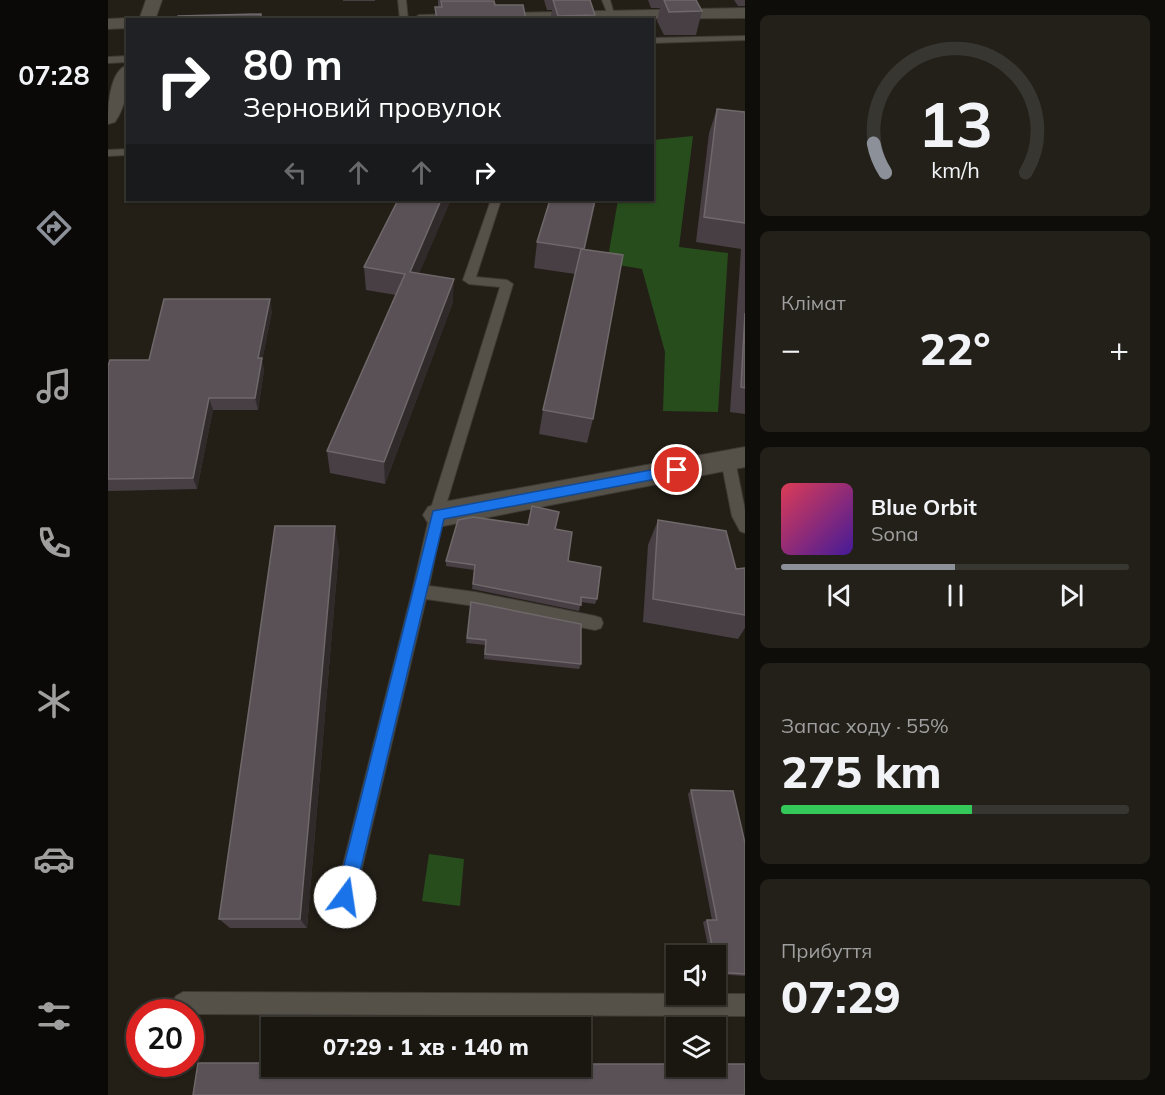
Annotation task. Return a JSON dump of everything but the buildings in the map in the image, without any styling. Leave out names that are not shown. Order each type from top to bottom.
[{"type":"street","points":[[148,18],[154,0]]},
{"type":"street","points":[[444,18],[609,8],[745,13]]},
{"type":"street","points":[[108,24],[126,23]]},
{"type":"street","points":[[108,118],[126,75]]},
{"type":"street","points":[[438,515],[736,458]]},
{"type":"lane","points":[[402,0],[404,18]]},
{"type":"lane","points":[[654,41],[745,38]]},
{"type":"lane","points":[[108,60],[126,59]]},
{"type":"lane","points":[[108,153],[126,152]]},
{"type":"lane","points":[[345,897],[420,592],[439,505],[507,284],[469,280],[496,201]]},
{"type":"lane","points":[[736,458],[739,516],[745,527]]},
{"type":"lane","points":[[420,592],[476,599],[595,623]]},
{"type":"lane","points":[[204,1003],[745,1005]]},
{"type":"green space","points":[[693,136],[679,247],[728,253],[718,412],[663,411],[665,352],[642,269],[607,263],[618,201],[654,201],[654,140]]},
{"type":"green space","points":[[429,854],[464,859],[460,906],[422,901]]},
{"type":"route","points":[[345,897],[438,515],[677,470]]}]
